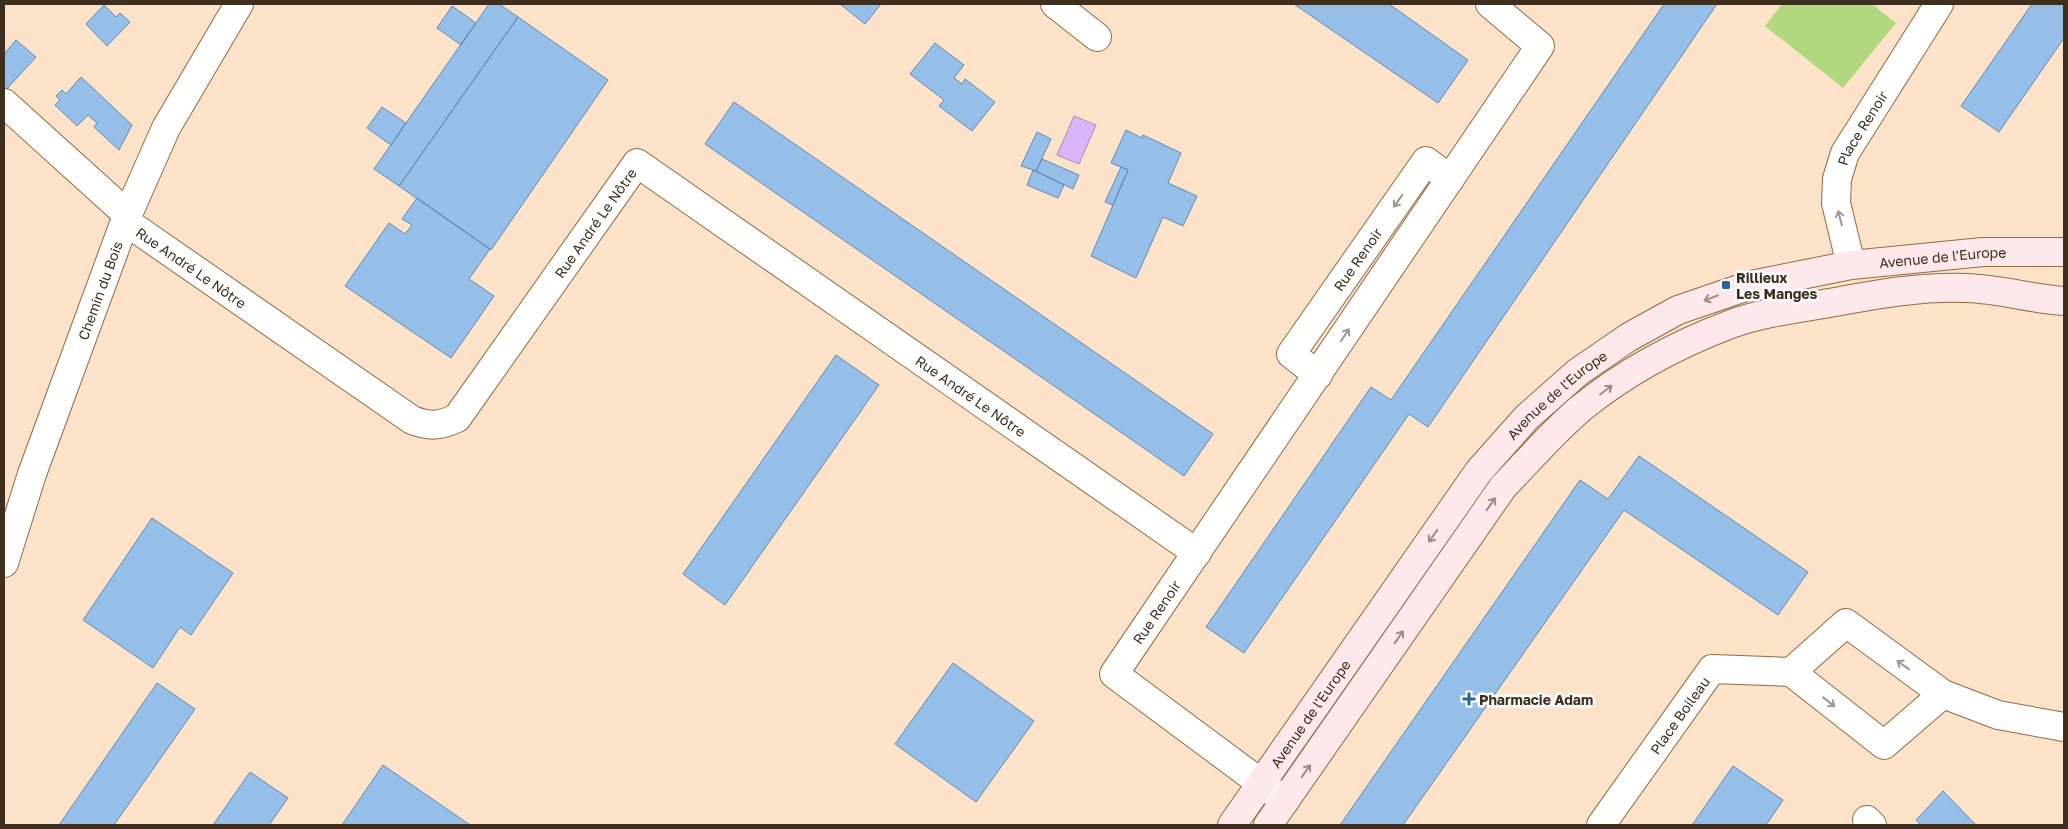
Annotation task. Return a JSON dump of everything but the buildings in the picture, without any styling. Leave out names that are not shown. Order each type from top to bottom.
[{"type":"street","name":"Chemin du Bois","points":[[4,563],[32,474],[127,218],[166,128],[239,4]]},
{"type":"street","points":[[1055,4],[1097,38]]},
{"type":"street","name":"Rue Renoir","points":[[1285,801],[1114,674],[1540,46],[1490,4]]},
{"type":"street","name":"Place Renoir","points":[[1851,265],[1836,203],[1837,179],[1845,153],[1939,4]]},
{"type":"street","points":[[4,103],[127,218]]},
{"type":"street","name":"Rue André Le Nôtre","points":[[127,218],[412,420],[426,426],[440,426],[457,418],[637,163],[1197,552]]},
{"type":"street","points":[[1983,252],[2064,232]]},
{"type":"street","name":"Avenue de l'Europe","points":[[1232,825],[1479,471],[1526,417],[1578,372],[1629,337],[1678,310],[1751,285],[1851,265],[1983,252],[2064,252]]},
{"type":"street","name":"Avenue de l'Europe","points":[[1268,825],[1503,488],[1546,441],[1580,409],[1619,380],[1679,347],[1732,324],[1764,315],[1830,303],[1925,288],[1968,288],[2062,303]]},
{"type":"street","points":[[1943,694],[1884,744],[1791,672],[1846,623],[1943,694],[1998,714],[2064,727]]},
{"type":"street","name":"Place Boileau","points":[[1601,825],[1712,669],[1791,672]]},
{"type":"green space","points":[[1782,4],[1872,4],[1896,23],[1843,88],[1765,26]]},
{"type":"shaded area","points":[[1074,116],[1096,125],[1079,164],[1057,155]]},
{"type":"place","name":"Rillieux Les Manges","points":[[1726,285]]},
{"type":"place","name":"Pharmacie Adam","points":[[1469,699]]}]
